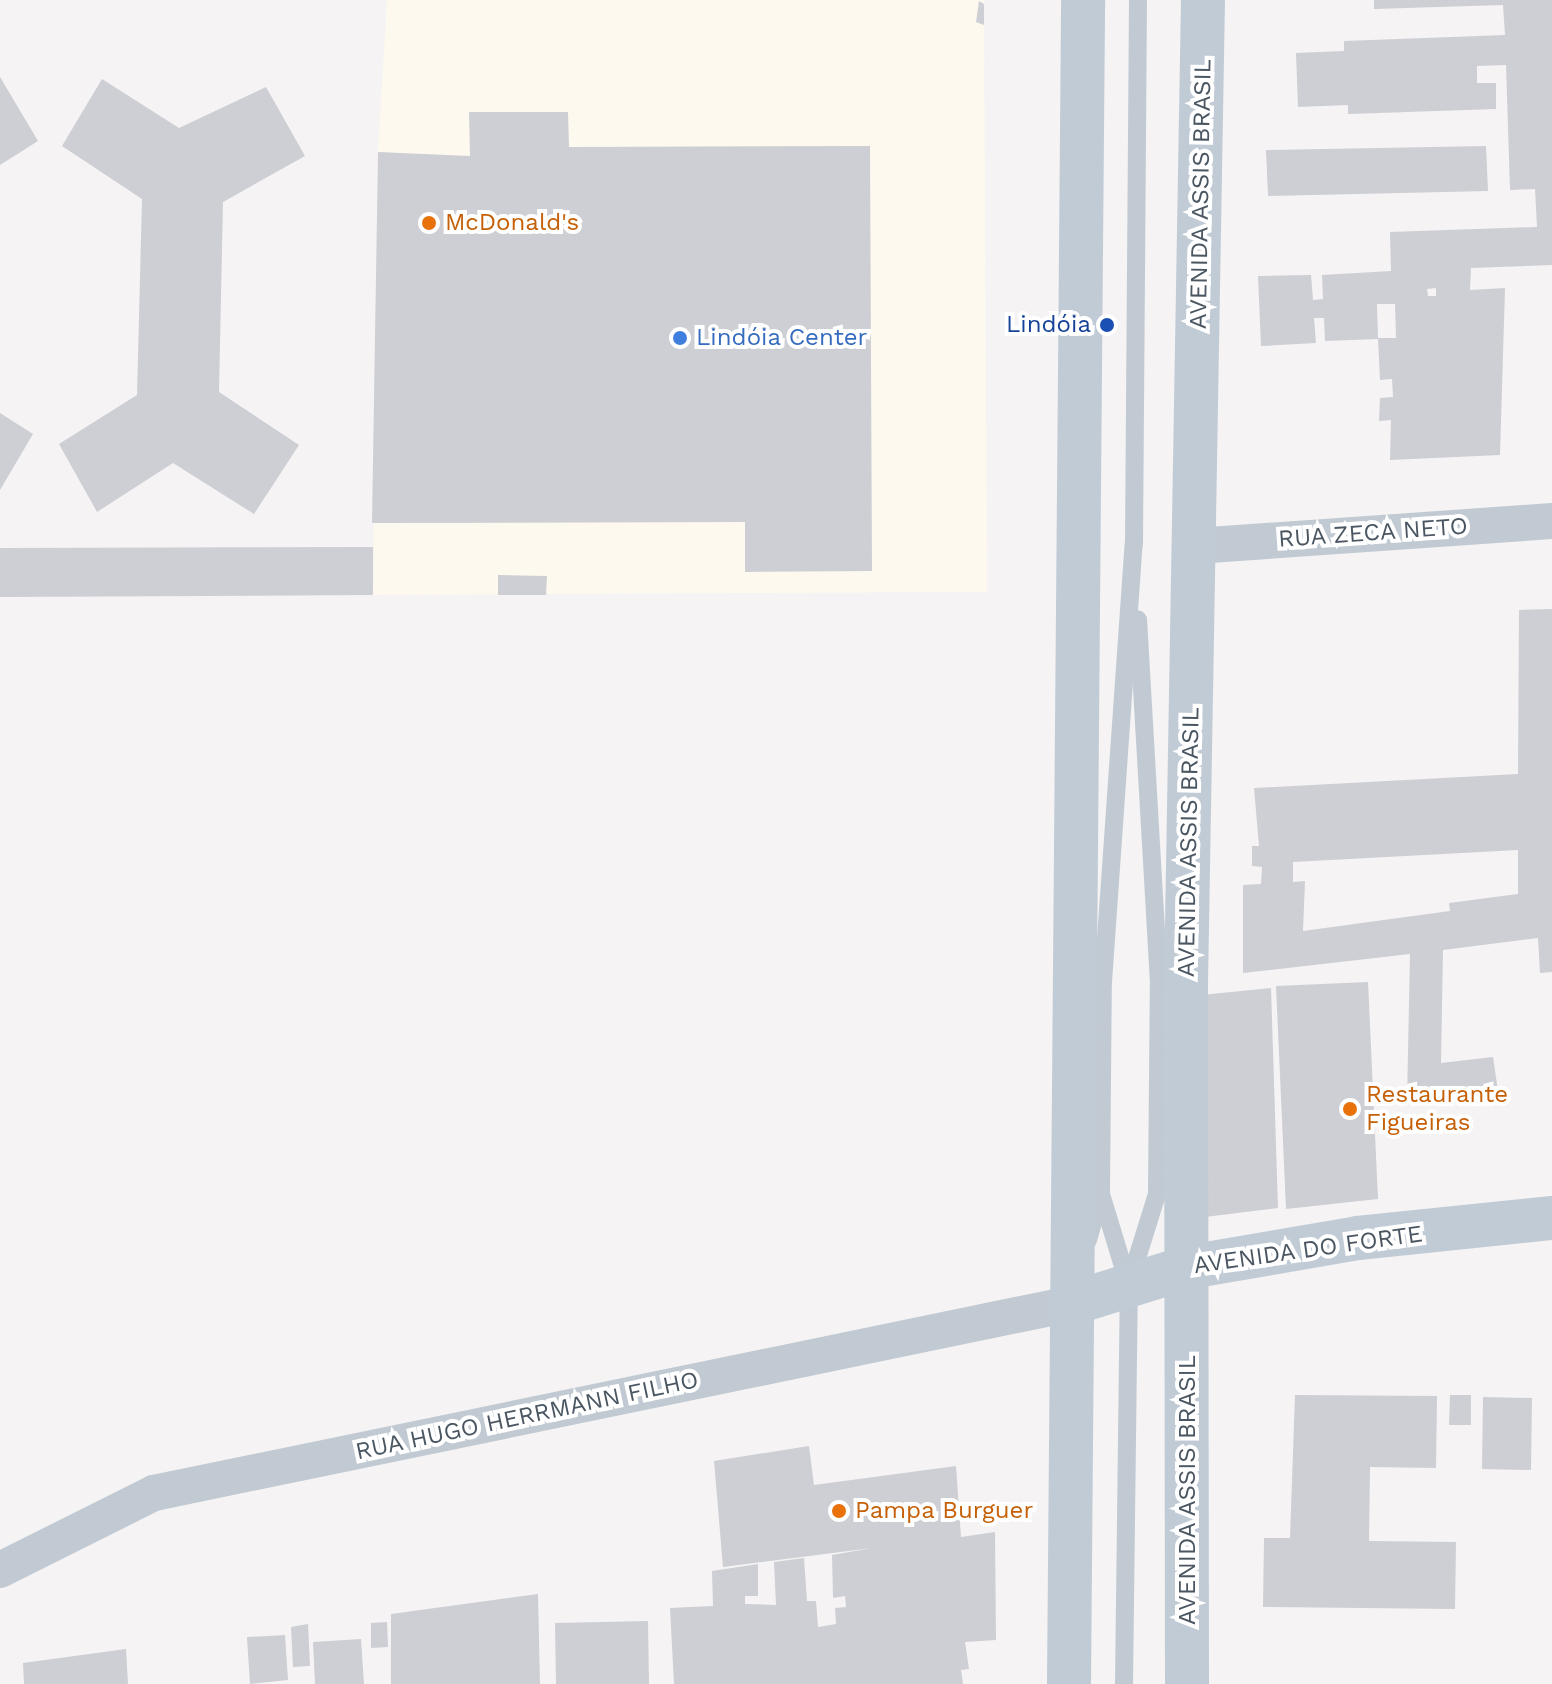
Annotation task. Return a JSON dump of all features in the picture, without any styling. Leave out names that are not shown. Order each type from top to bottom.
[{"type":"main road","points":[[1069,1684],[1083,0]]},
{"type":"main road","name":"AVENIDA ASSIS BRASIL","points":[[1187,1684],[1189,1267],[1186,983],[1203,0]]},
{"type":"main road","name":"AVENIDA DO FORTE","points":[[1070,1304],[1189,1267],[1358,1238],[1552,1218]]},
{"type":"street","name":"RUA ZECA NETO","points":[[1195,546],[1552,521]]},
{"type":"street","name":"RUA HUGO HERRMANN FILHO","points":[[0,1570],[154,1493],[1070,1304]]},
{"type":"lane","points":[[1070,1304],[1101,1194],[1103,982],[1134,544],[1138,0]]},
{"type":"lane","points":[[1124,1684],[1129,1284],[1157,1194],[1159,983],[1134,544]]},
{"type":"lane","points":[[1101,1194],[1129,1284]]},
{"type":"lane","points":[[1157,1194],[1189,1267]]},
{"type":"shaded area","name":"Lindóia Center","points":[[387,0],[984,0],[987,592],[373,595],[378,152]]},
{"type":"building","points":[[1374,0],[1552,0],[1552,265],[1471,268],[1470,290],[1505,288],[1500,455],[1390,460],[1391,420],[1379,421],[1380,398],[1393,397],[1392,379],[1380,380],[1378,339],[1325,341],[1324,318],[1314,318],[1316,343],[1261,346],[1258,276],[1311,275],[1313,300],[1323,299],[1322,275],[1391,271],[1390,232],[1537,227],[1535,189],[1510,190],[1506,65],[1477,66],[1477,83],[1496,83],[1496,109],[1348,114],[1348,105],[1298,107],[1296,53],[1344,51],[1344,41],[1505,35],[1503,5],[1374,9]],"holes":[[[1436,288],[1436,296],[1428,296],[1427,289]],[[1377,304],[1395,304],[1396,338],[1378,338]]]},
{"type":"building","points":[[979,1],[984,4],[984,25],[976,22]]},
{"type":"building","points":[[0,77],[38,141],[0,165]]},
{"type":"building","points":[[102,79],[179,128],[266,87],[305,156],[223,202],[219,392],[299,445],[254,514],[173,463],[97,512],[59,444],[137,395],[142,199],[62,146]]},
{"type":"building","points":[[469,112],[568,112],[569,147],[870,146],[872,571],[745,572],[745,522],[372,523],[378,152],[470,156]]},
{"type":"building","points":[[1486,146],[1488,191],[1268,196],[1266,150]]},
{"type":"building","points":[[0,413],[33,434],[0,490]]},
{"type":"building","points":[[373,547],[373,595],[0,597],[0,548]]},
{"type":"building","points":[[498,575],[547,576],[546,595],[498,595]]},
{"type":"building","points":[[1552,609],[1552,972],[1540,973],[1538,938],[1443,950],[1441,1063],[1493,1057],[1498,1091],[1407,1101],[1410,954],[1243,973],[1243,885],[1261,884],[1262,867],[1252,866],[1252,846],[1259,846],[1254,788],[1518,774],[1519,610]],"holes":[[[1518,850],[1518,894],[1449,903],[1450,911],[1303,931],[1305,881],[1293,882],[1293,862]]]},
{"type":"building","points":[[1368,982],[1378,1199],[1286,1209],[1276,986]]},
{"type":"building","points":[[1271,988],[1278,1208],[1205,1217],[1201,995]]},
{"type":"building","points":[[1295,1395],[1437,1396],[1436,1468],[1370,1467],[1369,1541],[1456,1542],[1455,1609],[1263,1607],[1264,1538],[1290,1538]]},
{"type":"building","points":[[1450,1395],[1471,1395],[1471,1425],[1449,1425]]},
{"type":"building","points":[[1483,1397],[1532,1398],[1531,1470],[1482,1469]]},
{"type":"building","points":[[809,1446],[814,1485],[956,1466],[961,1537],[995,1532],[996,1640],[965,1642],[969,1669],[961,1670],[963,1684],[674,1684],[670,1608],[713,1606],[712,1571],[758,1564],[758,1596],[745,1596],[745,1604],[776,1605],[774,1562],[804,1558],[807,1601],[816,1601],[818,1627],[836,1624],[835,1608],[846,1607],[845,1596],[833,1598],[832,1555],[872,1548],[723,1567],[714,1461]]},
{"type":"building","points":[[538,1594],[540,1684],[391,1684],[391,1614]]},
{"type":"building","points":[[648,1621],[649,1684],[556,1684],[555,1623]]},
{"type":"building","points":[[387,1622],[388,1647],[371,1648],[371,1623]]},
{"type":"building","points":[[308,1624],[310,1666],[293,1667],[291,1627]]},
{"type":"building","points":[[285,1635],[288,1680],[250,1684],[247,1637]]},
{"type":"building","points":[[361,1639],[364,1684],[315,1684],[313,1642]]},
{"type":"building","points":[[126,1649],[128,1684],[24,1684],[23,1663]]},
{"type":"place","name":"McDonald's","points":[[429,223]]},
{"type":"place","name":"Lindóia","points":[[1107,325]]},
{"type":"place","name":"Lindóia Center","points":[[680,338]]},
{"type":"place","name":"Restaurante Figueiras","points":[[1350,1109]]},
{"type":"place","name":"Pampa Burguer","points":[[839,1511]]}]
